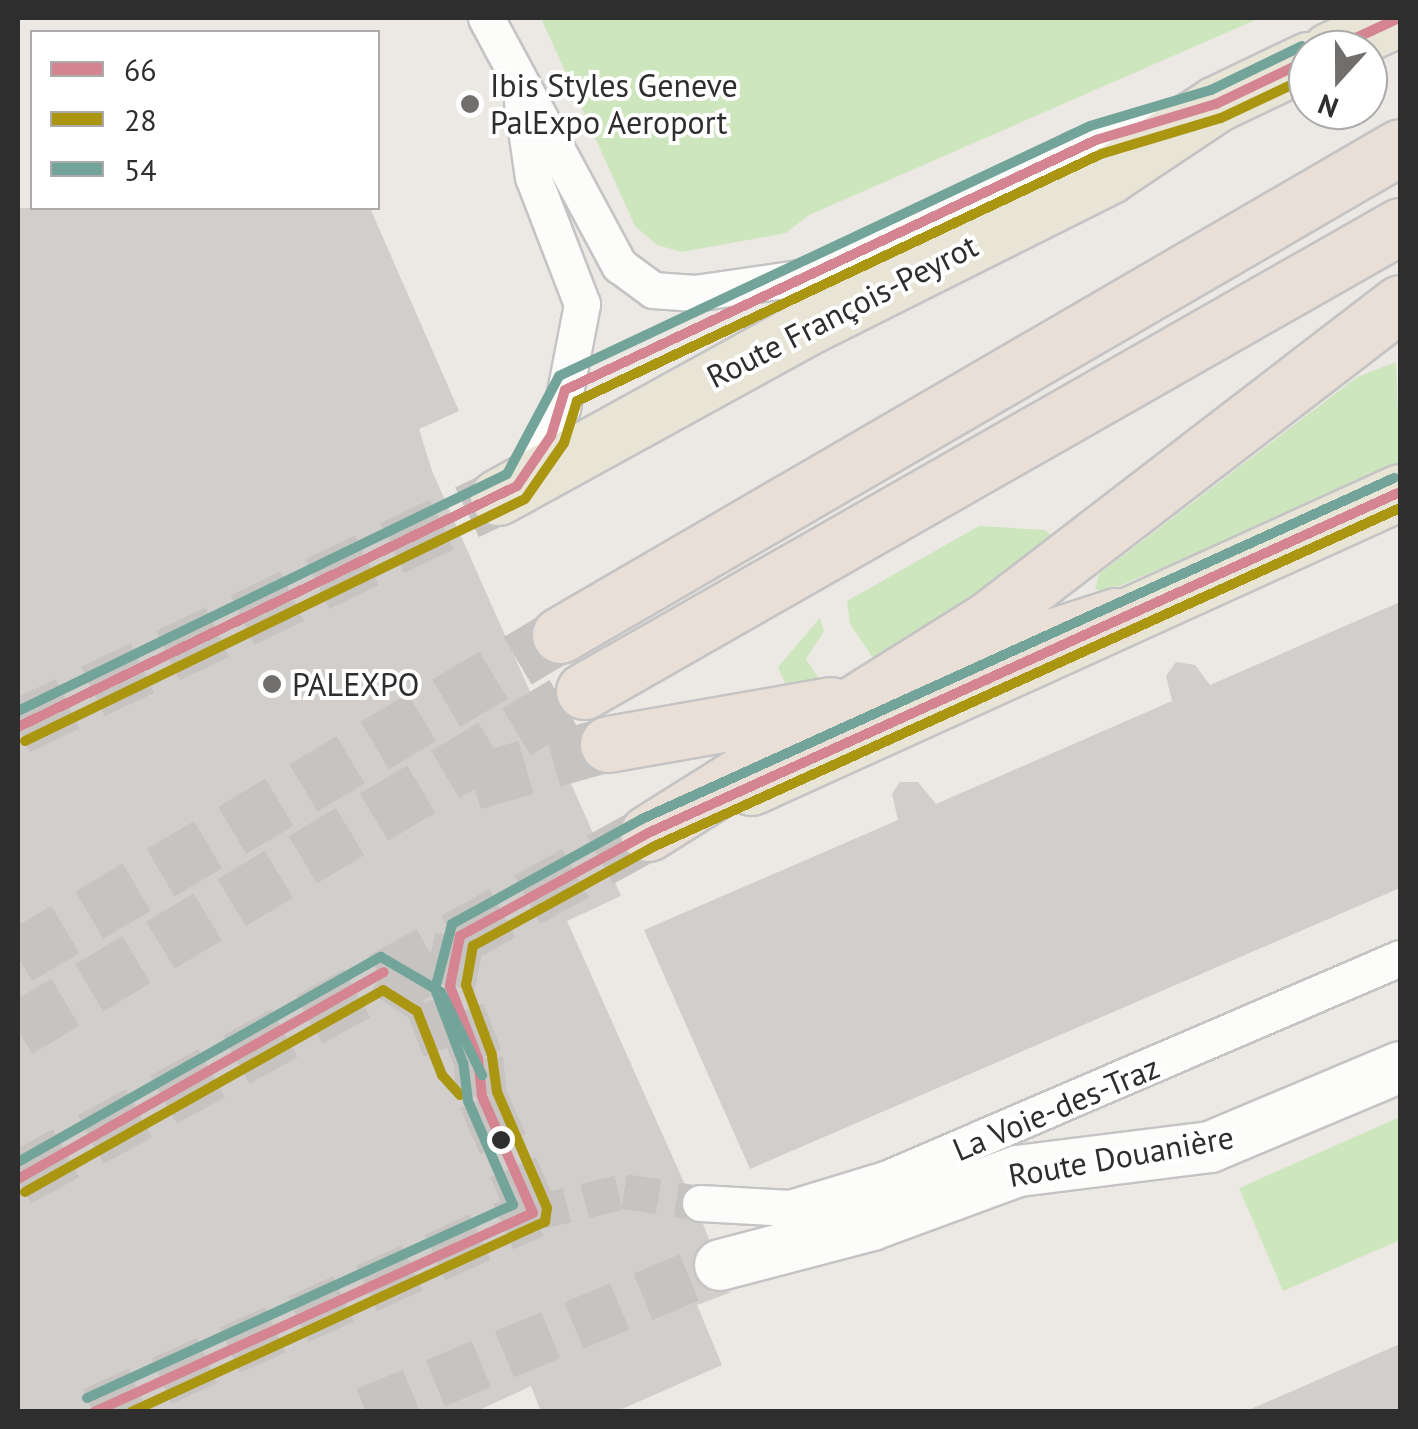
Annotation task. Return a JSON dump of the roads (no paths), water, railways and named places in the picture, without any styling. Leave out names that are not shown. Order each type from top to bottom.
[{"type":"highway","points":[[560,636],[1400,147]]},
{"type":"highway","points":[[584,691],[1400,226]]},
{"type":"highway","points":[[648,833],[877,696],[1400,303]]},
{"type":"highway","points":[[608,744],[877,696],[1116,616]]},
{"type":"main road","points":[[1373,30],[1399,18]]},
{"type":"main road","name":"Route François-Peyrot","points":[[508,491],[806,328],[1108,176],[1216,104],[1288,70]]},
{"type":"main road","points":[[648,833],[950,700],[1116,616],[1400,492]]},
{"type":"street","name":"Route François-Peyrot","points":[[486,18],[520,92],[569,162],[619,264],[636,282],[676,293],[805,278],[1096,140],[1216,104]]},
{"type":"street","name":"Route François-Peyrot","points":[[508,491],[562,408],[582,304],[533,177],[520,92]]},
{"type":"street","name":"La Voie-des-Traz","points":[[700,1203],[790,1208],[888,1178],[1400,958]]},
{"type":"street","name":"Route Douanière","points":[[720,1266],[844,1234],[1018,1171],[1210,1146],[1400,1067]]},
{"type":"tunnel","points":[[18,727],[498,497]]},
{"type":"tunnel","points":[[18,957],[560,635]]},
{"type":"tunnel","points":[[18,1030],[584,691]]},
{"type":"tunnel","points":[[473,782],[608,744]]},
{"type":"tunnel","points":[[18,1179],[648,833]]},
{"type":"tunnel","points":[[93,1412],[533,1213],[482,1096],[478,1059],[450,986],[460,936]]},
{"type":"tunnel","points":[[384,972],[429,1001],[447,1049]]},
{"type":"tunnel","points":[[533,1213],[624,1191],[700,1203]]},
{"type":"tunnel","points":[[366,1412],[720,1265]]},
{"type":"place","name":"Ibis Styles Geneve PalExpo Aeroport","points":[[470,104]]},
{"type":"place","name":"PALEXPO","points":[[272,684]]}]
